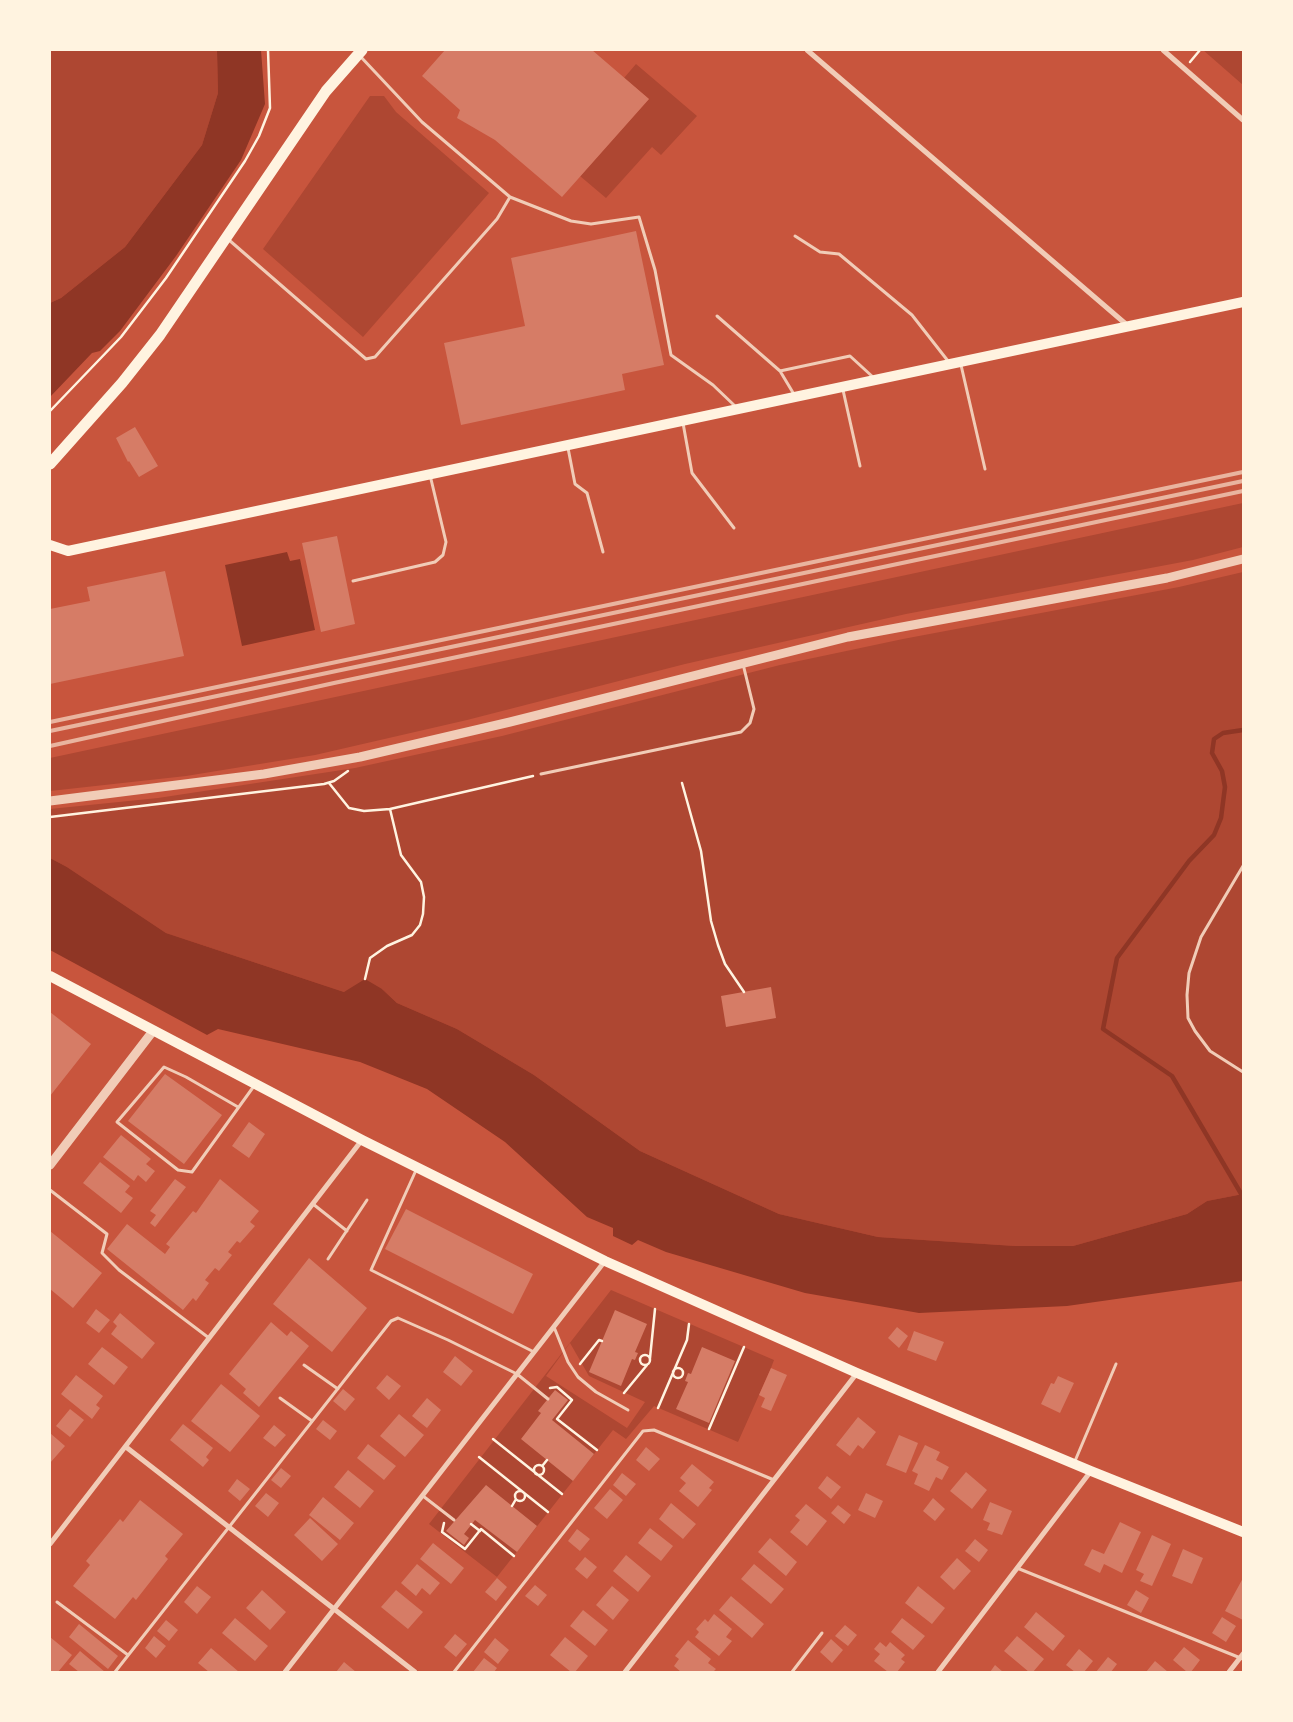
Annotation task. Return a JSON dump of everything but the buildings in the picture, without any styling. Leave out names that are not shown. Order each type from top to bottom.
[{"type":"main road","points":[[50,464],[122,384],[160,335],[326,91],[360,52]]},
{"type":"main road","points":[[50,545],[68,551],[1243,302]]},
{"type":"main road","points":[[50,976],[362,1140],[605,1261],[857,1373],[1243,1532]]},
{"type":"street","points":[[807,50],[1128,326]]},
{"type":"street","points":[[1163,50],[1243,120]]},
{"type":"street","points":[[50,801],[264,774],[360,757],[510,722],[848,637],[1167,578],[1243,559]]},
{"type":"street","points":[[50,1165],[153,1031]]},
{"type":"street","points":[[50,1544],[362,1140]]},
{"type":"street","points":[[285,1672],[605,1261]]},
{"type":"street","points":[[625,1672],[857,1373]]},
{"type":"street","points":[[126,1447],[414,1672]]},
{"type":"street","points":[[938,1672],[1091,1471]]},
{"type":"street","points":[[1229,1672],[1242,1657]]},
{"type":"lane","points":[[360,52],[422,122],[510,196],[571,221],[591,224],[638,217],[655,270],[671,354],[713,386],[738,409]]},
{"type":"lane","points":[[227,238],[366,358],[375,357],[497,219],[510,196]]},
{"type":"lane","points":[[796,236],[820,252],[839,254],[912,315],[955,363],[984,469]]},
{"type":"lane","points":[[717,316],[780,371],[796,396]]},
{"type":"lane","points":[[780,371],[850,356],[875,380]]},
{"type":"lane","points":[[843,386],[860,466]]},
{"type":"lane","points":[[683,420],[692,473],[734,528]]},
{"type":"lane","points":[[568,445],[575,484],[587,493],[603,552]]},
{"type":"lane","points":[[353,581],[435,562],[443,555],[446,542],[430,474]]},
{"type":"lane","points":[[542,774],[741,732],[750,723],[754,709],[743,663]]},
{"type":"lane","points":[[1243,866],[1201,937],[1188,973],[1187,995],[1188,1018],[1195,1031],[1210,1051],[1243,1072]]},
{"type":"lane","points":[[238,1107],[186,1077],[164,1067],[117,1122],[178,1170],[192,1172],[255,1085]]},
{"type":"lane","points":[[417,1168],[371,1270],[534,1352]]},
{"type":"lane","points":[[50,1190],[106,1234],[102,1253],[119,1270],[209,1338]]},
{"type":"lane","points":[[328,1259],[367,1200]]},
{"type":"lane","points":[[313,1204],[347,1230]]},
{"type":"lane","points":[[115,1672],[391,1321],[398,1318],[517,1374],[548,1399]]},
{"type":"lane","points":[[554,1327],[578,1378],[596,1392],[628,1410]]},
{"type":"lane","points":[[1074,1464],[1116,1364]]},
{"type":"lane","points":[[304,1365],[338,1389]]},
{"type":"lane","points":[[280,1398],[312,1421]]},
{"type":"lane","points":[[454,1672],[643,1431],[654,1430],[774,1480]]},
{"type":"lane","points":[[423,1496],[454,1520]]},
{"type":"lane","points":[[1017,1568],[1242,1657]]},
{"type":"lane","points":[[56,1602],[128,1655]]},
{"type":"lane","points":[[792,1672],[822,1633]]},
{"type":"path","points":[[50,411],[121,338],[166,278],[245,161],[259,136],[270,108],[268,50]]},
{"type":"path","points":[[1185,69],[1200,50]]},
{"type":"path","points":[[50,818],[328,782],[349,808],[364,812],[390,808],[542,774]]},
{"type":"path","points":[[682,783],[701,851],[711,921],[718,945],[725,964],[744,992]]},
{"type":"path","points":[[365,979],[370,958],[387,946],[412,935],[420,925],[423,914],[424,897],[420,882],[401,855],[390,808]]},
{"type":"path","points":[[624,1392],[647,1365],[650,1358],[655,1309]]},
{"type":"path","points":[[658,1408],[687,1340],[689,1324]]},
{"type":"path","points":[[573,1370],[599,1340],[602,1341]]},
{"type":"path","points":[[709,1429],[723,1392],[744,1348]]},
{"type":"path","points":[[647,1365],[641,1363],[639,1357],[645,1355],[650,1358]]},
{"type":"path","points":[[680,1369],[685,1376],[676,1378],[673,1371],[680,1369]]},
{"type":"path","points":[[540,1393],[554,1386],[572,1400],[557,1419],[570,1431],[597,1450]]},
{"type":"path","points":[[493,1439],[562,1494]]},
{"type":"path","points":[[479,1457],[548,1512]]},
{"type":"path","points":[[536,1474],[544,1471],[543,1466],[547,1460]]},
{"type":"path","points":[[536,1474],[536,1465],[543,1466]]},
{"type":"path","points":[[512,1506],[516,1500],[516,1492],[523,1492]]},
{"type":"path","points":[[516,1500],[524,1498],[523,1492]]},
{"type":"path","points":[[446,1514],[442,1532],[465,1549],[480,1531]]},
{"type":"path","points":[[472,1524],[514,1556]]},
{"type":"path","points":[[488,1535],[491,1532]]},
{"type":"shaded area","points":[[50,50],[217,50],[218,93],[202,145],[125,247],[61,298],[50,303]]},
{"type":"shaded area","points":[[217,50],[261,50],[265,104],[241,160],[176,256],[120,331],[100,351],[92,353],[50,397],[50,303],[61,298],[125,247],[202,145],[218,93]]},
{"type":"shaded area","points":[[1203,50],[1243,50],[1243,85]]},
{"type":"shaded area","points":[[636,64],[697,116],[661,155],[652,147],[606,198],[580,176],[649,99],[624,78]]},
{"type":"shaded area","points":[[370,96],[384,96],[396,112],[489,193],[363,337],[263,249]]},
{"type":"shaded area","points":[[1243,503],[1243,547],[1193,560],[906,614],[685,664],[467,720],[315,755],[186,776],[50,791],[50,758]]},
{"type":"shaded area","points":[[287,552],[290,561],[300,559],[315,630],[242,646],[225,565]]},
{"type":"shaded area","points":[[1243,572],[1243,1194],[1207,1201],[1187,1214],[1073,1246],[1015,1246],[878,1237],[779,1214],[640,1151],[534,1075],[457,1029],[397,1003],[382,989],[344,992],[166,933],[67,867],[50,858],[50,809],[158,798],[355,768],[502,736],[780,665],[903,639],[1179,587]]},
{"type":"shaded area","points":[[50,858],[67,867],[166,933],[344,992],[365,979],[382,989],[397,1003],[457,1029],[534,1075],[640,1151],[779,1214],[878,1237],[1015,1246],[1073,1246],[1187,1214],[1207,1201],[1243,1194],[1243,1281],[1067,1306],[919,1313],[805,1293],[666,1252],[638,1240],[632,1245],[613,1236],[613,1228],[587,1217],[505,1142],[427,1089],[360,1062],[218,1029],[207,1035],[50,950]]},
{"type":"shaded area","points":[[611,1290],[774,1360],[738,1442],[654,1406],[626,1439],[613,1430],[497,1577],[429,1524]],"holes":[[[570,1343],[589,1376],[645,1402],[627,1428],[546,1376]]]},
{"type":"waterway","points":[[1243,730],[1223,733],[1214,739],[1212,753],[1222,771],[1225,787],[1221,818],[1214,835],[1189,861],[1117,958],[1103,1029],[1172,1076],[1243,1197]]},
{"type":"railway","points":[[50,722],[1243,472]]},
{"type":"railway","points":[[50,731],[1243,481]]},
{"type":"railway","points":[[50,746],[334,683],[1243,491]]}]
